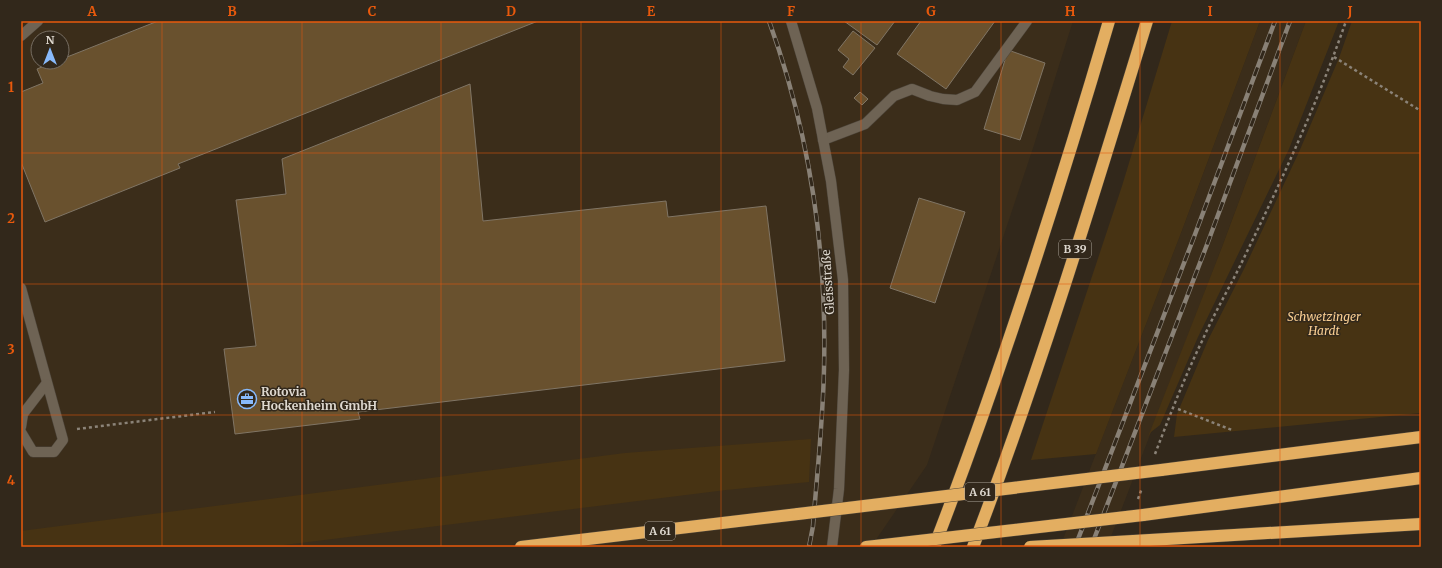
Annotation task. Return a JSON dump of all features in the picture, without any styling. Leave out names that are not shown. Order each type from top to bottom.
[{"type":"highway","name":"B 39","points":[[934,547],[984,413],[1054,206],[1109,21]]},
{"type":"highway","name":"B 39","points":[[973,547],[1000,476],[1046,339],[1099,177],[1147,21]]},
{"type":"highway","name":"A 61","points":[[521,547],[1161,470],[1421,437]]},
{"type":"highway","points":[[866,547],[1143,515],[1421,478]]},
{"type":"highway","points":[[1030,547],[1421,524]]},
{"type":"highway","points":[[884,545],[915,547]]},
{"type":"street","points":[[21,36],[38,21]]},
{"type":"street","name":"Gleisstraße","points":[[791,21],[816,108],[823,140],[831,181],[842,280],[844,370],[839,489],[832,547]]},
{"type":"street","points":[[823,140],[865,124],[894,96],[912,89],[942,99],[957,100],[975,92],[1027,21]]},
{"type":"street","points":[[21,288],[46,384],[63,440],[54,452],[33,452],[21,432]]},
{"type":"street","points":[[21,427],[22,414],[46,384]]},
{"type":"path","points":[[1152,461],[1171,411],[1202,339],[1276,190],[1334,57],[1346,21]]},
{"type":"path","points":[[1334,57],[1421,111]]},
{"type":"path","points":[[1178,408],[1232,430]]},
{"type":"path","points":[[60,431],[215,412]]},
{"type":"path","points":[[1136,504],[1144,482]]},
{"type":"shaded area","points":[[21,21],[1073,21],[1034,145],[927,465],[871,547],[21,547]]},
{"type":"shaded area","points":[[1260,21],[1306,21],[1222,247],[1107,547],[1060,547],[1181,233]]},
{"type":"green space","points":[[1172,21],[1260,21],[1181,233],[1096,454],[1031,460],[1122,186]]},
{"type":"green space","points":[[1306,21],[1339,21],[1289,149],[1198,337],[1160,425],[1151,432],[1148,437],[1222,247]]},
{"type":"green space","name":"Schwetzinger Hardt","points":[[1352,21],[1421,21],[1421,413],[1174,437],[1177,414],[1208,340],[1244,269],[1299,152],[1339,58]]},
{"type":"green space","points":[[811,439],[809,482],[726,490],[268,547],[21,547],[21,531],[625,453]]},
{"type":"building","points":[[158,21],[538,21],[178,164],[180,168],[45,222],[21,162],[21,92],[43,83],[37,70],[70,70],[70,56]]},
{"type":"building","points":[[844,21],[895,21],[877,45]]},
{"type":"building","points":[[921,21],[995,21],[946,89],[897,54]]},
{"type":"building","points":[[853,31],[875,48],[853,75],[843,67],[849,59],[838,50]]},
{"type":"building","points":[[1008,50],[1045,63],[1020,140],[984,129]]},
{"type":"building","points":[[470,84],[483,221],[666,201],[668,217],[766,206],[785,361],[358,412],[360,419],[235,434],[224,349],[256,346],[236,200],[286,194],[282,159]]},
{"type":"building","points":[[860,92],[868,99],[862,105],[854,98]]},
{"type":"building","points":[[919,198],[965,212],[935,303],[890,288]]},
{"type":"railway","points":[[769,21],[795,106],[813,192],[819,236],[824,324],[824,369],[820,448],[813,526],[809,547]]},
{"type":"railway","points":[[1075,547],[1275,21]]},
{"type":"railway","points":[[1091,547],[1208,242],[1290,21]]},
{"type":"place","name":"Rotovia Hockenheim GmbH","points":[[247,399]]}]
